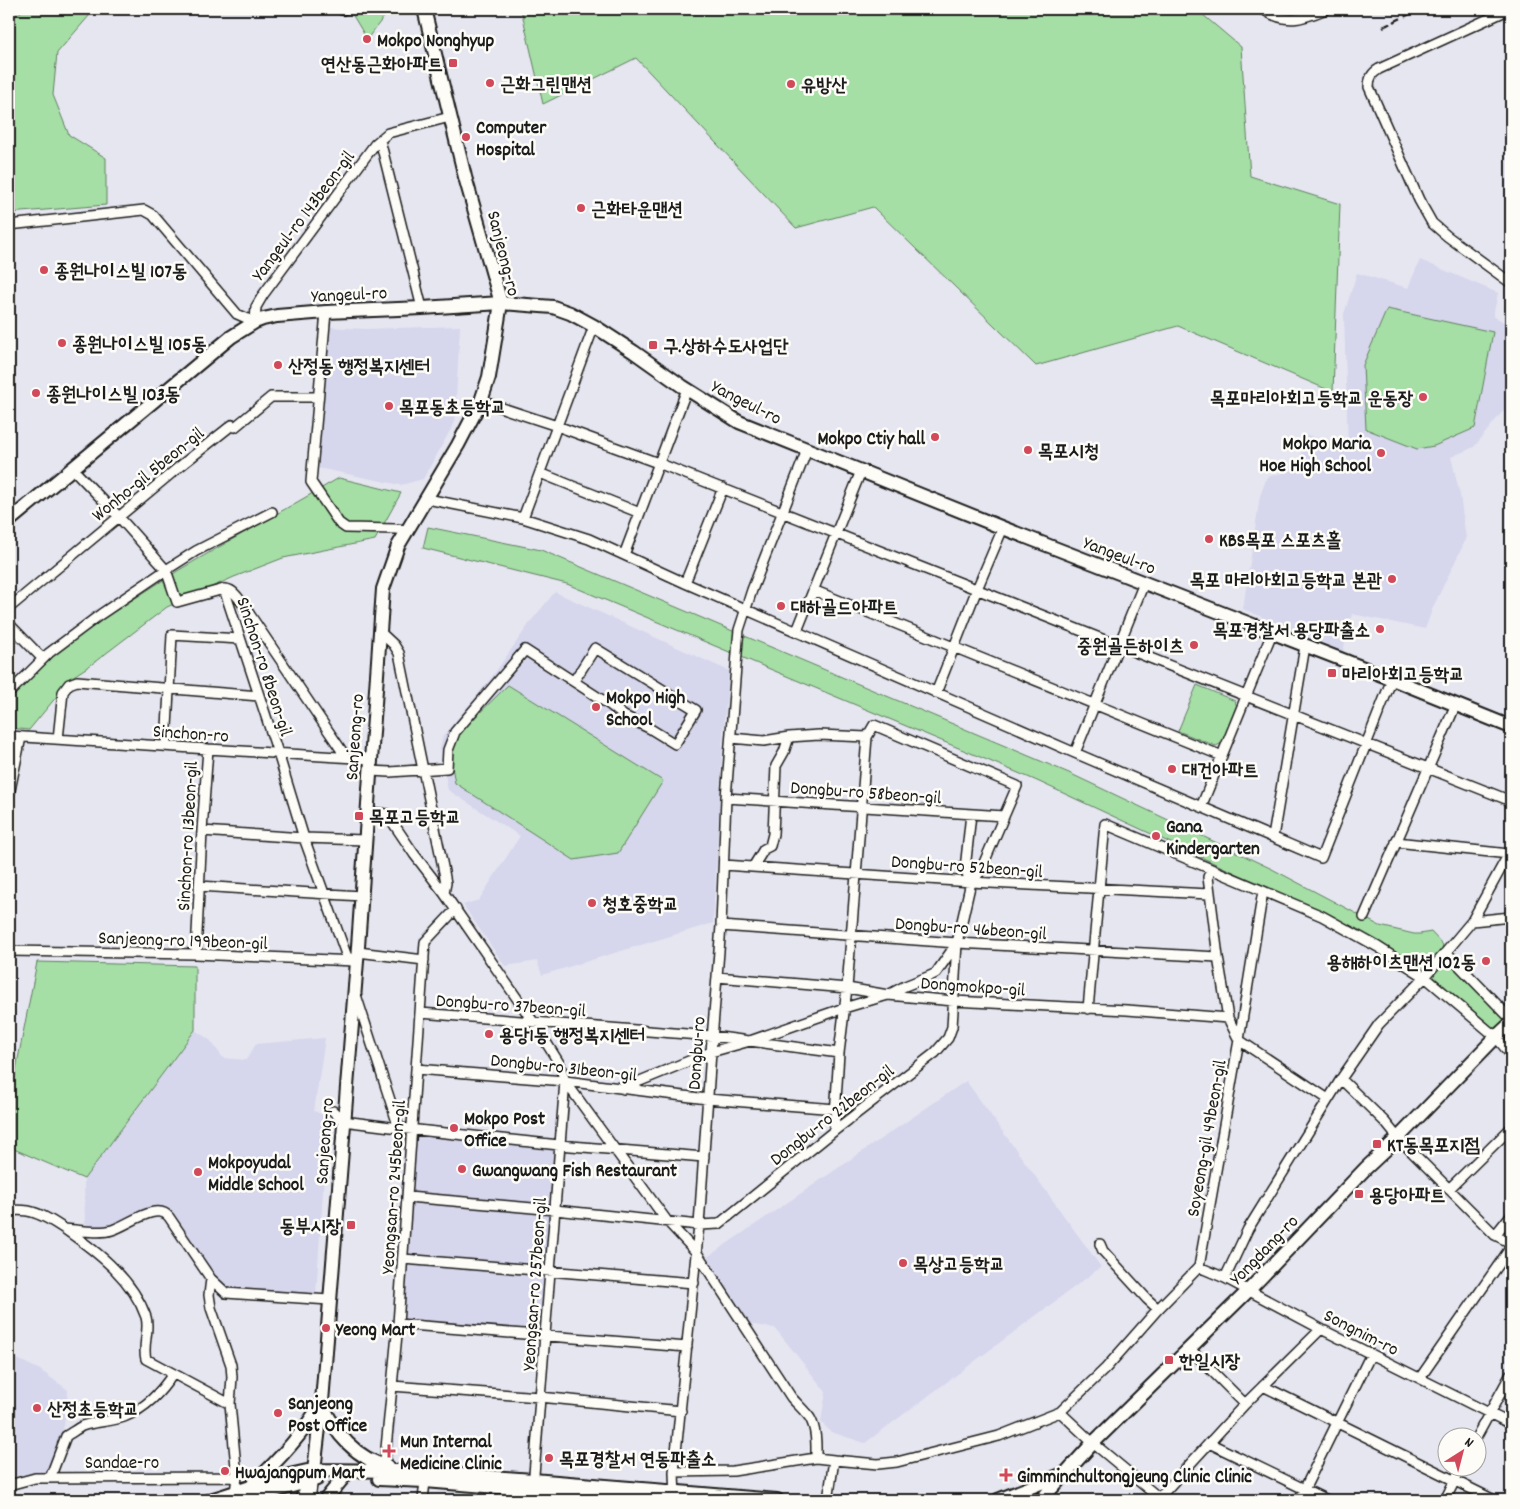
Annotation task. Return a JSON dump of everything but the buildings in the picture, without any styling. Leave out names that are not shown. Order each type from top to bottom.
[{"type":"street","name":"Sanjeong-ro","points":[[301,1500],[314,1475],[322,1402],[355,989],[381,604],[386,577],[398,546],[458,445],[481,402],[489,376],[501,303],[450,117],[424,9]]},
{"type":"street","points":[[1263,9],[1273,16],[1289,19],[1308,17],[1326,9]]},
{"type":"street","points":[[1510,9],[1379,69],[1370,77],[1369,87],[1419,200],[1432,223],[1511,283]]},
{"type":"street","name":"Yangeul-ro 143beon-gil","points":[[255,322],[256,308],[263,295],[375,144],[388,133],[450,117]]},
{"type":"street","points":[[380,140],[422,308]]},
{"type":"street","points":[[9,225],[144,210],[153,215],[237,314],[255,322]]},
{"type":"street","name":"Yangeul-ro","points":[[9,521],[232,337],[255,322],[277,316],[326,312],[501,303],[553,307],[570,313],[594,326],[739,422],[1003,528],[1511,727]]},
{"type":"street","points":[[326,312],[311,482],[339,524],[346,528],[407,530]]},
{"type":"street","points":[[523,518],[594,326]]},
{"type":"street","points":[[624,555],[687,389]]},
{"type":"street","name":"Wonho-gil 5beon-gil","points":[[9,608],[118,517],[232,425],[235,427],[270,397],[318,398]]},
{"type":"street","points":[[481,402],[557,426],[723,488],[1511,801]]},
{"type":"street","name":"Dongbu-ro","points":[[674,1496],[674,1472],[697,1253],[721,926],[726,798],[738,640],[745,609],[781,512],[807,450]]},
{"type":"street","points":[[72,468],[166,570],[177,602],[224,589],[232,591],[346,757]]},
{"type":"street","points":[[797,631],[860,471]]},
{"type":"street","points":[[540,473],[640,513]]},
{"type":"street","points":[[686,583],[723,488]]},
{"type":"street","points":[[426,499],[523,518],[589,539],[936,693],[1321,858],[1392,679]]},
{"type":"street","points":[[9,693],[43,659],[74,633],[166,570],[272,512]]},
{"type":"street","points":[[936,693],[1003,528]]},
{"type":"street","points":[[1075,753],[1144,583]]},
{"type":"street","name":"Sinchon-ro 8beon-gil","points":[[224,589],[323,894],[347,957],[357,957]]},
{"type":"street","points":[[813,590],[1222,756]]},
{"type":"street","points":[[9,624],[43,659]]},
{"type":"street","points":[[379,631],[394,645],[399,653],[444,872],[446,883],[444,893]]},
{"type":"street","points":[[1201,807],[1272,633]]},
{"type":"street","points":[[166,746],[172,635],[240,639]]},
{"type":"street","points":[[1272,837],[1305,646]]},
{"type":"street","points":[[595,648],[696,710],[675,744],[649,728],[624,716],[574,681],[595,648]]},
{"type":"street","name":"Sinchon-ro","points":[[9,736],[346,757],[390,772],[447,768],[448,750],[454,732],[525,650],[574,681]]},
{"type":"street","points":[[58,738],[63,692],[69,684],[77,681],[259,696]]},
{"type":"street","points":[[1364,917],[1456,704]]},
{"type":"street","points":[[623,1089],[711,1052],[750,1041],[844,1008],[888,996],[905,986],[936,973],[957,943],[971,882],[980,872],[1016,786],[874,725],[867,737],[848,988],[844,1008],[839,1053],[834,1131]]},
{"type":"street","points":[[731,738],[764,741],[819,735],[867,737]]},
{"type":"street","points":[[9,795],[21,736]]},
{"type":"street","points":[[753,867],[764,849],[770,846],[773,834],[776,766],[784,752],[789,737]]},
{"type":"street","name":"Sinchon-ro 13beon-gil","points":[[196,954],[208,749]]},
{"type":"street","name":"Dongbu-ro 58beon-gil","points":[[726,798],[1004,816]]},
{"type":"street","points":[[367,812],[388,814],[414,854],[456,909],[534,1023],[559,1063],[565,1081],[667,1221],[697,1253],[791,1397],[810,1418],[816,1439],[816,1458]]},
{"type":"street","points":[[971,814],[965,868],[971,882]]},
{"type":"street","points":[[1088,1009],[1105,824],[1315,913],[1378,946],[1425,977],[1496,1037],[1511,1055]]},
{"type":"street","points":[[202,831],[365,840]]},
{"type":"street","points":[[1225,1278],[1248,1229],[1341,1079],[1379,1024],[1425,977],[1472,921],[1510,852],[1396,842]]},
{"type":"street","name":"Dongbu-ro 52beon-gil","points":[[724,866],[971,882],[1209,894]]},
{"type":"street","name":"Soyeong-gil 49beon-gil","points":[[1199,1267],[1239,1040],[1228,1018],[1218,957],[1209,894],[1208,877],[1211,869]]},
{"type":"street","points":[[199,886],[361,896]]},
{"type":"street","points":[[1263,891],[1239,1040],[1328,1099]]},
{"type":"street","name":"Yeongsan-ro 245beon-gil","points":[[383,1472],[398,1324],[426,942],[456,909]]},
{"type":"street","points":[[1472,921],[1511,917]]},
{"type":"street","name":"Dongbu-ro 46beon-gil","points":[[721,926],[957,943],[1218,957]]},
{"type":"street","name":"Dongbu-ro 22beon-gil","points":[[408,1197],[699,1225],[719,1224],[940,1048],[951,1032],[957,943]]},
{"type":"street","name":"Sanjeong-ro 199beon-gil","points":[[9,951],[357,957],[424,960]]},
{"type":"street","points":[[1446,952],[1511,1019]]},
{"type":"street","name":"Dongmokpo-gil","points":[[717,977],[848,988],[888,996],[1228,1018]]},
{"type":"street","points":[[355,989],[398,1128]]},
{"type":"street","name":"Dongbu-ro 37beon-gil","points":[[420,1013],[712,1036],[839,1053]]},
{"type":"street","name":"Yongdang-ro","points":[[1047,1497],[1093,1443],[1248,1291],[1366,1168],[1511,1023]]},
{"type":"street","name":"Dongbu-ro 31beon-gil","points":[[416,1069],[565,1081],[708,1099],[836,1109]]},
{"type":"street","points":[[1341,1079],[1495,1235],[1511,1243]]},
{"type":"street","name":"Yeongsan-ro 257beon-gil","points":[[532,1490],[565,1081]]},
{"type":"street","points":[[333,1111],[343,1121],[398,1128],[559,1145],[704,1157]]},
{"type":"street","points":[[1449,1189],[1511,1128]]},
{"type":"street","points":[[9,1211],[37,1213],[97,1252],[123,1278],[138,1300],[148,1328],[144,1352],[146,1359],[230,1404]]},
{"type":"street","points":[[64,1229],[112,1230],[151,1212],[162,1212],[167,1214],[220,1290],[229,1294],[329,1300]]},
{"type":"street","points":[[1495,1235],[1511,1215]]},
{"type":"street","points":[[1100,1244],[1103,1251],[1158,1309]]},
{"type":"street","points":[[1420,1378],[1511,1247]]},
{"type":"street","points":[[403,1259],[694,1283]]},
{"type":"street","points":[[674,1472],[741,1470],[816,1458],[878,1464],[897,1462],[999,1436],[1060,1412],[1106,1368],[1158,1309],[1199,1267]]},
{"type":"street","name":"Songnim-ro","points":[[1199,1267],[1225,1278],[1321,1329],[1511,1424]]},
{"type":"street","points":[[211,1279],[209,1295],[211,1308],[231,1365],[230,1404],[239,1496]]},
{"type":"street","points":[[398,1324],[687,1347]]},
{"type":"street","points":[[1060,1412],[1093,1443],[1160,1499],[1245,1404],[1321,1329]]},
{"type":"street","points":[[1190,1349],[1245,1404]]},
{"type":"street","points":[[1299,1500],[1371,1354]]},
{"type":"street","points":[[50,1478],[66,1436],[83,1426],[123,1417],[140,1409],[162,1390],[173,1374]]},
{"type":"street","points":[[1482,1426],[1511,1374]]},
{"type":"street","points":[[392,1386],[540,1397],[681,1411]]},
{"type":"street","points":[[1263,1386],[1494,1500]]},
{"type":"street","points":[[322,1402],[327,1417],[340,1435],[355,1450],[383,1472]]},
{"type":"street","points":[[239,1496],[267,1471],[299,1436],[322,1402]]},
{"type":"street","points":[[1209,1443],[1327,1500]]},
{"type":"street","points":[[828,1500],[834,1460]]},
{"type":"street","points":[[210,1500],[239,1496],[314,1475],[402,1471],[532,1490],[777,1500]]},
{"type":"street","points":[[249,1487],[301,1472],[344,1477],[383,1472],[425,1481],[660,1500]]},
{"type":"street","points":[[998,1500],[1066,1473]]},
{"type":"street","points":[[310,1500],[314,1475]]},
{"type":"street","points":[[1445,1500],[1457,1476]]},
{"type":"street","name":"Sandae-ro","points":[[9,1485],[35,1478],[237,1477]]},
{"type":"street","points":[[325,1500],[344,1477]]},
{"type":"street","points":[[423,1500],[425,1481]]},
{"type":"shaded area","name":"Mokpo Maria Hoe High School","points":[[1420,260],[1498,293],[1493,316],[1511,326],[1511,401],[1474,447],[1451,457],[1460,495],[1466,539],[1433,607],[1425,629],[1352,614],[1343,651],[1243,609],[1260,496],[1267,477],[1297,469],[1307,435],[1348,448],[1344,314],[1357,273],[1408,288]]},
{"type":"shaded area","name":"목포동초등학교","points":[[460,326],[457,413],[451,429],[423,479],[401,485],[318,468],[327,327],[366,329]]},
{"type":"shaded area","name":"Mokpo High School","points":[[555,592],[729,671],[723,733],[713,923],[542,975],[537,961],[505,966],[463,905],[479,900],[520,836],[448,790],[440,748],[443,736],[489,681],[532,620]]},
{"type":"shaded area","points":[[195,1030],[210,1040],[223,1058],[246,1060],[256,1044],[325,1038],[314,1111],[328,1117],[316,1294],[225,1289],[172,1213],[165,1207],[154,1207],[108,1229],[85,1225],[84,1179]]},
{"type":"shaded area","name":"목상고등학교","points":[[966,1081],[1101,1267],[865,1443],[831,1432],[821,1422],[826,1392],[775,1328],[748,1324],[706,1258]]},
{"type":"shaded area","points":[[413,1129],[559,1145],[545,1337],[402,1330],[393,1459],[384,1458]]},
{"type":"shaded area","name":"산정초등학교","points":[[9,1355],[40,1370],[68,1390],[64,1426],[46,1473],[28,1473],[9,1479]]},
{"type":"green space","points":[[24,9],[95,9],[57,53],[53,95],[69,135],[106,158],[106,205],[9,213],[9,16],[17,15]]},
{"type":"green space","points":[[349,9],[390,9],[367,39]]},
{"type":"green space","points":[[521,9],[1196,9],[1241,47],[1250,176],[1340,204],[1333,392],[1178,326],[1036,366],[873,207],[796,228],[636,58],[543,104]]},
{"type":"green space","name":"목포마리아회고등학교 운동장","points":[[1387,309],[1493,332],[1475,428],[1434,446],[1417,449],[1366,429],[1363,365]]},
{"type":"green space","points":[[339,478],[401,493],[375,540],[283,558],[234,577],[167,607],[92,664],[66,681],[61,686],[57,696],[29,730],[9,728],[9,698],[58,652],[101,620],[179,570]]},
{"type":"green space","points":[[428,527],[541,550],[1069,773],[1272,869],[1380,926],[1414,934],[1431,932],[1443,945],[1441,951],[1422,971],[1398,954],[1328,916],[1035,780],[567,584],[423,548]]},
{"type":"green space","points":[[508,685],[663,781],[618,853],[574,860],[455,783],[451,761],[455,737]]},
{"type":"green space","points":[[1197,685],[1235,701],[1237,707],[1222,743],[1216,746],[1178,731]]},
{"type":"green space","points":[[1446,959],[1511,1020],[1511,1047],[1492,1027],[1434,977],[1434,972]]},
{"type":"green space","points":[[37,962],[195,966],[195,1030],[84,1179],[9,1147],[9,1105]]},
{"type":"railway","points":[[1383,27],[1420,9]]},
{"type":"place","name":"Mokpo Nonghyup","points":[[367,39]]},
{"type":"place","name":"연산동근화아파트","points":[[453,63]]},
{"type":"place","name":"근화그린맨션","points":[[490,83]]},
{"type":"place","name":"유방산","points":[[791,84]]},
{"type":"place","name":"Computer Hospital","points":[[466,137]]},
{"type":"place","name":"근화타운맨션","points":[[581,208]]},
{"type":"place","name":"종원나이스빌 107동","points":[[44,270]]},
{"type":"place","name":"종원나이스빌 105동","points":[[62,343]]},
{"type":"place","name":"구.상하수도사업단","points":[[653,345]]},
{"type":"place","name":"산정동 행정복지센터","points":[[278,365]]},
{"type":"place","name":"종원나이스빌 103동","points":[[36,393]]},
{"type":"place","name":"목포마리아회고등학교 운동장","points":[[1423,397]]},
{"type":"place","name":"목포동초등학교","points":[[389,406]]},
{"type":"place","name":"Mokpo Ctiy hall","points":[[935,437]]},
{"type":"place","name":"목포시청","points":[[1028,450]]},
{"type":"place","name":"Mokpo Maria Hoe High School","points":[[1381,453]]},
{"type":"place","name":"KBS목포 스포츠홀","points":[[1209,539]]},
{"type":"place","name":"목포 마리아회고등학교 본관","points":[[1392,579]]},
{"type":"place","name":"대하골드아파트","points":[[781,606]]},
{"type":"place","name":"목포경찰서 용당파출소","points":[[1380,629]]},
{"type":"place","name":"중원골든하이츠","points":[[1194,645]]},
{"type":"place","name":"마리아회고등학교","points":[[1332,673]]},
{"type":"place","name":"Mokpo High School","points":[[596,707]]},
{"type":"place","name":"대건아파트","points":[[1172,769]]},
{"type":"place","name":"목포고등학교","points":[[359,816]]},
{"type":"place","name":"Gana Kindergarten","points":[[1156,836]]},
{"type":"place","name":"청호중학교","points":[[592,903]]},
{"type":"place","name":"용해하이츠맨션 102동","points":[[1486,961]]},
{"type":"place","name":"용당1동 행정복지센터","points":[[489,1034]]},
{"type":"place","name":"Mokpo Post Office","points":[[454,1128]]},
{"type":"place","name":"KT동목포지점","points":[[1377,1144]]},
{"type":"place","name":"Gwangwang Fish Restaurant","points":[[462,1169]]},
{"type":"place","name":"Mokpoyudal Middle School","points":[[198,1172]]},
{"type":"place","name":"용당아파트","points":[[1359,1194]]},
{"type":"place","name":"동부시장","points":[[351,1225]]},
{"type":"place","name":"목상고등학교","points":[[903,1263]]},
{"type":"place","name":"Yeong Mart","points":[[326,1328]]},
{"type":"place","name":"한일시장","points":[[1169,1360]]},
{"type":"place","name":"산정초등학교","points":[[37,1408]]},
{"type":"place","name":"Sanjeong Post Office","points":[[278,1413]]},
{"type":"place","name":"Mun Internal Medicine Clinic","points":[[389,1451]]},
{"type":"place","name":"목포경찰서 연동파출소","points":[[549,1458]]},
{"type":"place","name":"Hwajangpum Mart","points":[[225,1471]]},
{"type":"place","name":"Gimminchultongjeung Clinic Clinic","points":[[1006,1475]]}]
